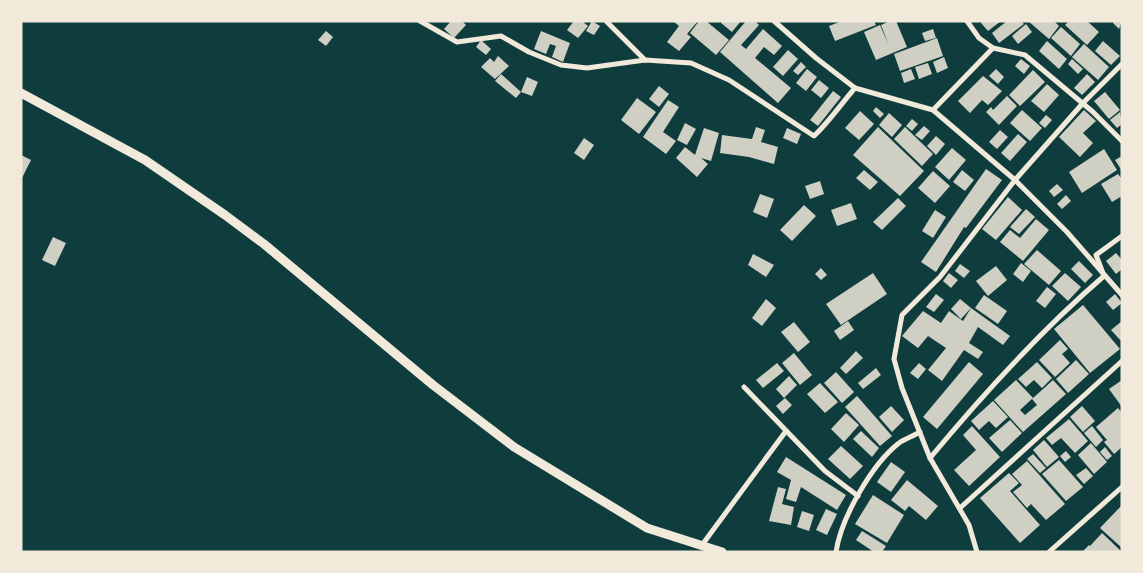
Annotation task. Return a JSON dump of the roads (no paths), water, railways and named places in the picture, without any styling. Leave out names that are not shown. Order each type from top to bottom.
[{"type":"street","points":[[420,21],[457,42],[501,36],[529,52],[562,65],[587,68],[645,60],[692,63],[729,80],[814,136],[824,127],[830,116],[855,88]]},
{"type":"street","points":[[606,21],[645,60]]},
{"type":"street","points":[[774,21],[816,58],[855,88],[934,110],[1015,180],[1066,232],[1122,295]]},
{"type":"street","points":[[967,21],[979,38],[994,48],[1025,55],[1083,103],[1122,141]]},
{"type":"street","points":[[934,110],[994,48]]},
{"type":"street","points":[[977,552],[969,525],[930,458],[902,388],[894,359],[902,315],[940,277],[1015,180],[1083,103],[1122,64]]},
{"type":"street","points":[[21,93],[145,160],[225,215],[271,250],[433,385],[514,447],[647,528],[722,552]]},
{"type":"street","points":[[1104,276],[1096,255],[1122,236]]},
{"type":"street","points":[[930,458],[974,405],[1015,361],[1064,311],[1104,276]]},
{"type":"street","points":[[960,508],[1122,361]]},
{"type":"street","points":[[744,388],[825,471],[858,496]]},
{"type":"street","points":[[702,545],[786,431]]},
{"type":"street","points":[[836,552],[839,533],[864,482],[899,443],[920,432]]},
{"type":"street","points":[[1049,552],[1122,486]]}]
